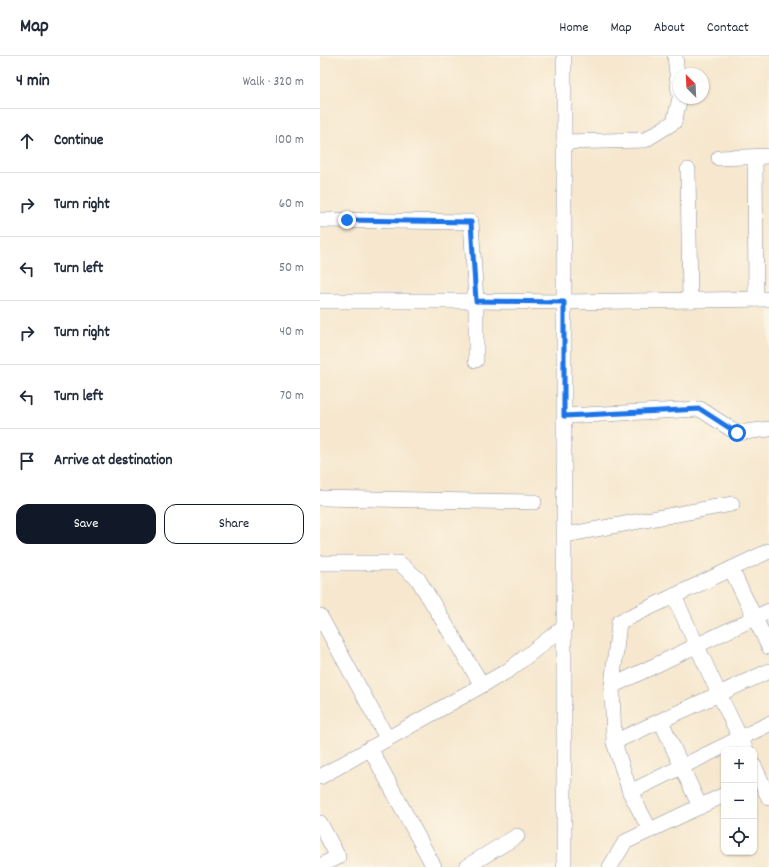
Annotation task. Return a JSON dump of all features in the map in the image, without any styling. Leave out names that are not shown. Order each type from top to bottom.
[{"type":"street","points":[[564,56],[564,867]]},
{"type":"street","points":[[675,56],[676,68]]},
{"type":"street","points":[[564,142],[646,140],[674,122],[678,104]]},
{"type":"street","points":[[320,301],[564,302],[763,299],[762,157],[719,158]]},
{"type":"street","points":[[688,170],[690,300]]},
{"type":"street","points":[[320,220],[471,222],[476,301],[476,360]]},
{"type":"street","points":[[564,416],[700,409],[737,433],[769,429]]},
{"type":"street","points":[[320,498],[534,502]]},
{"type":"street","points":[[565,535],[732,504]]},
{"type":"street","points":[[650,830],[630,792],[614,742],[612,686],[619,622],[769,552]]},
{"type":"street","points":[[320,562],[399,563],[418,579],[482,685]]},
{"type":"street","points":[[731,569],[769,647]]},
{"type":"street","points":[[674,596],[743,744]]},
{"type":"street","points":[[612,686],[769,611]]},
{"type":"street","points":[[320,616],[388,738]]},
{"type":"street","points":[[320,777],[509,670],[565,626]]},
{"type":"street","points":[[614,742],[769,671]]},
{"type":"street","points":[[661,721],[683,766],[700,807]]},
{"type":"street","points":[[630,792],[683,766],[743,744],[769,724]]},
{"type":"street","points":[[370,748],[434,867]]},
{"type":"street","points":[[759,775],[769,798]]},
{"type":"street","points":[[610,867],[625,842],[721,796]]},
{"type":"street","points":[[320,823],[338,857],[320,866]]},
{"type":"street","points":[[466,867],[517,836]]},
{"type":"route","points":[[347,220],[471,222],[476,301],[564,302],[564,416],[700,409],[737,433]]}]
